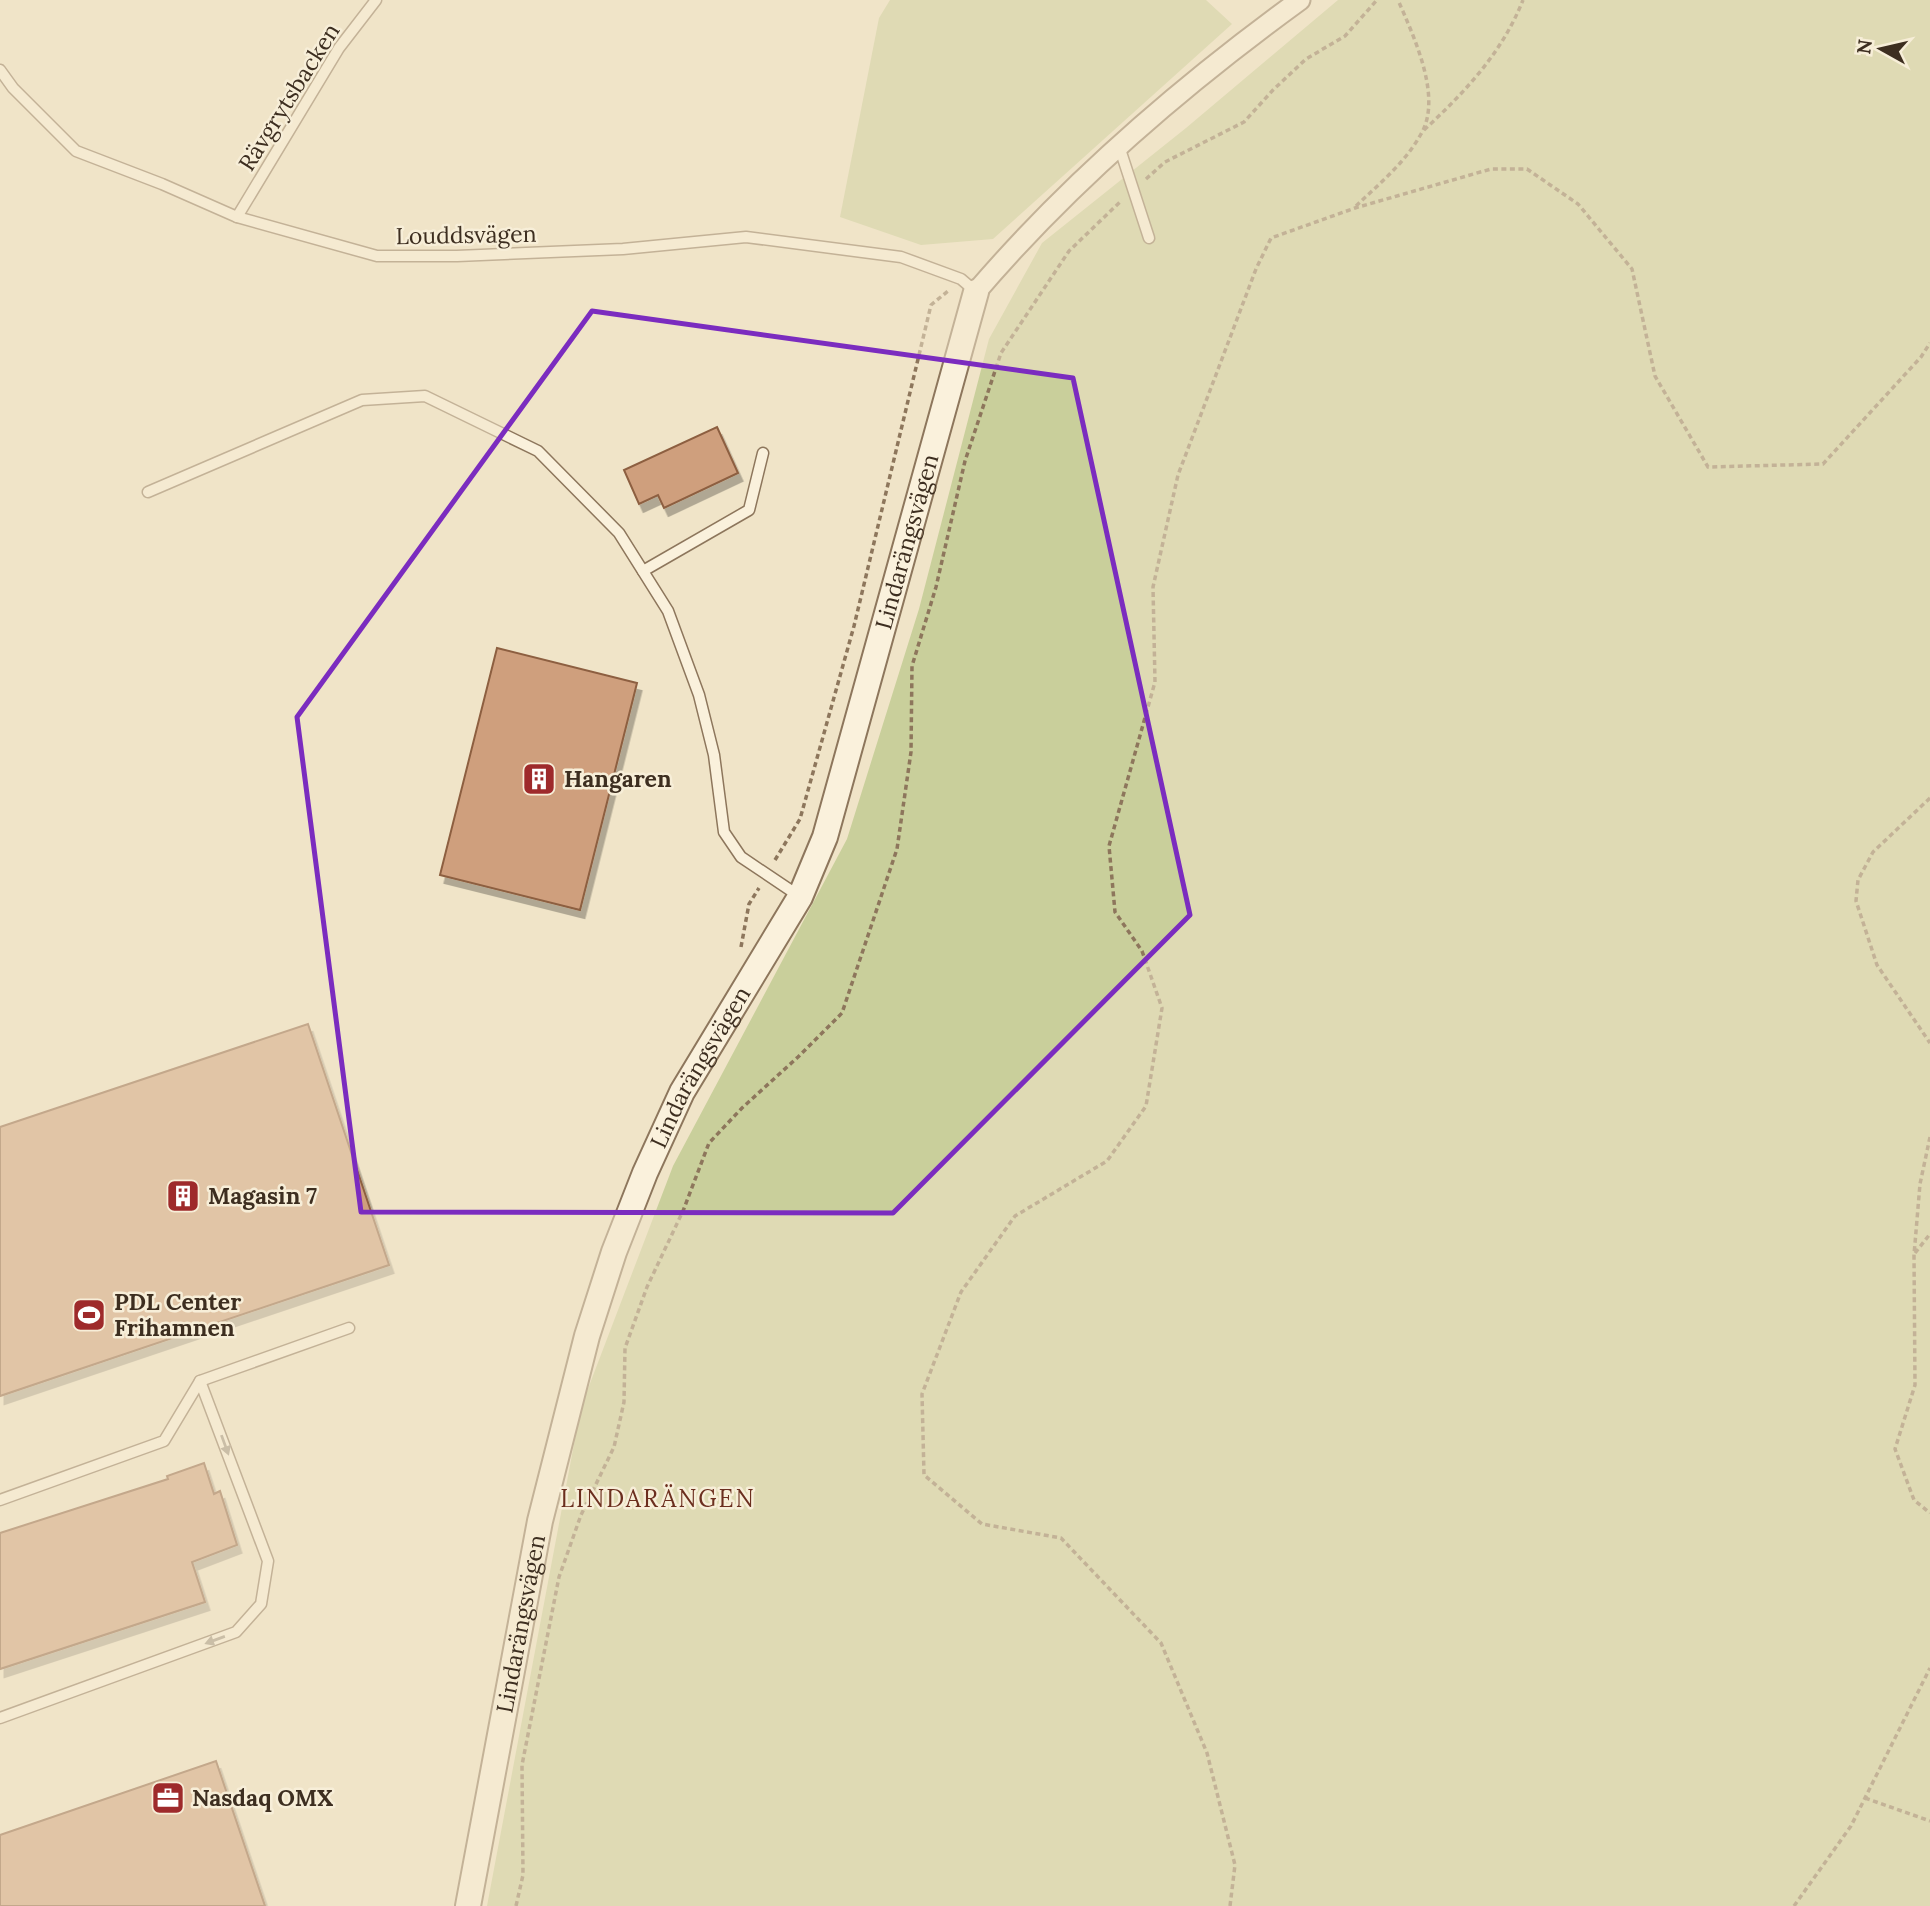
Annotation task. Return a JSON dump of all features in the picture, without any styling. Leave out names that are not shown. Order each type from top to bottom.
[{"type":"street","name":"Lindarängsvägen","points":[[468,1906],[540,1521],[587,1336],[614,1252],[645,1173],[682,1092],[800,897],[825,837],[969,286],[1007,255],[1119,145],[1254,33],[1300,0]]},
{"type":"lane","name":"Rävgrytsbacken","points":[[237,217],[339,48],[376,0]]},
{"type":"lane","name":"Louddsvägen","points":[[0,69],[13,88],[76,151],[237,217],[377,256],[457,256],[609,249],[746,237],[901,257],[969,286]]},
{"type":"lane","points":[[1119,145],[1149,238]]},
{"type":"lane","points":[[148,492],[362,400],[425,396],[538,451],[619,533],[668,611],[699,695],[714,755],[724,832],[741,858],[800,897]]},
{"type":"lane","points":[[643,571],[749,510],[763,453]]},
{"type":"lane","points":[[0,1500],[164,1441],[200,1381],[349,1328]]},
{"type":"lane","points":[[0,1718],[236,1632],[261,1604],[268,1561],[200,1381]]},
{"type":"path","points":[[516,1906],[523,1875],[522,1765],[559,1577],[582,1515],[614,1447],[624,1402],[625,1348],[647,1287],[709,1143],[842,1013],[897,849],[911,752],[912,666],[936,587],[965,461],[1001,353],[1069,251],[1132,191],[1165,162],[1244,122],[1306,59],[1345,36],[1377,0]]},
{"type":"path","points":[[1398,0],[1423,57],[1429,100],[1423,132]]},
{"type":"path","points":[[1355,208],[1399,165],[1423,132],[1479,76],[1501,45],[1523,0]]},
{"type":"path","points":[[1230,1906],[1235,1865],[1208,1753],[1161,1643],[1061,1538],[982,1524],[924,1475],[922,1394],[961,1292],[1015,1216],[1107,1161],[1146,1105],[1162,1009],[1142,951],[1115,912],[1109,846],[1155,682],[1153,587],[1178,475],[1256,269],[1271,238],[1355,208],[1491,169],[1527,169],[1578,204],[1633,269],[1655,376],[1708,467],[1823,464],[1921,357],[1930,343]]},
{"type":"path","name":"Lindarängsvägen","points":[[766,876],[800,819],[854,626],[931,305],[969,286]]},
{"type":"path","points":[[1930,797],[1873,852],[1858,880],[1856,901],[1877,965],[1930,1043]]},
{"type":"path","points":[[1930,1136],[1920,1184],[1914,1255],[1915,1385],[1895,1449],[1914,1500],[1930,1513]]},
{"type":"path","points":[[1914,1255],[1930,1234]]},
{"type":"path","points":[[1794,1906],[1851,1826],[1930,1668]]},
{"type":"path","points":[[1865,1798],[1930,1821]]},
{"type":"highlighted area","points":[[592,311],[1073,378],[1190,915],[893,1213],[361,1212],[297,717]]},
{"type":"green space","points":[[890,0],[1206,0],[1232,24],[993,239],[921,245],[840,217],[879,18]]},
{"type":"green space","points":[[1338,0],[1930,0],[1930,1906],[487,1906],[581,1407],[673,1166],[847,839],[919,609],[989,339],[1042,243],[1186,128]]},
{"type":"building","points":[[717,427],[738,473],[664,508],[658,495],[639,504],[624,470]]},
{"type":"building","name":"Hangaren","points":[[497,648],[637,683],[580,910],[440,875]]},
{"type":"building","name":"Magasin 7","points":[[308,1024],[389,1265],[0,1396],[0,1127]]},
{"type":"building","points":[[204,1463],[214,1494],[220,1491],[237,1545],[192,1562],[205,1602],[0,1669],[0,1533],[168,1479],[167,1476]]},
{"type":"building","name":"Nasdaq OMX","points":[[216,1761],[265,1906],[0,1906],[0,1835]]},
{"type":"place","name":"Hangaren","points":[[539,779]]},
{"type":"place","name":"Magasin 7","points":[[183,1196]]},
{"type":"place","name":"PDL Center Frihamnen","points":[[89,1315]]},
{"type":"place","name":"Nasdaq OMX","points":[[168,1798]]},
{"type":"district","name":"LINDARÄNGEN","points":[[658,1499]]}]
